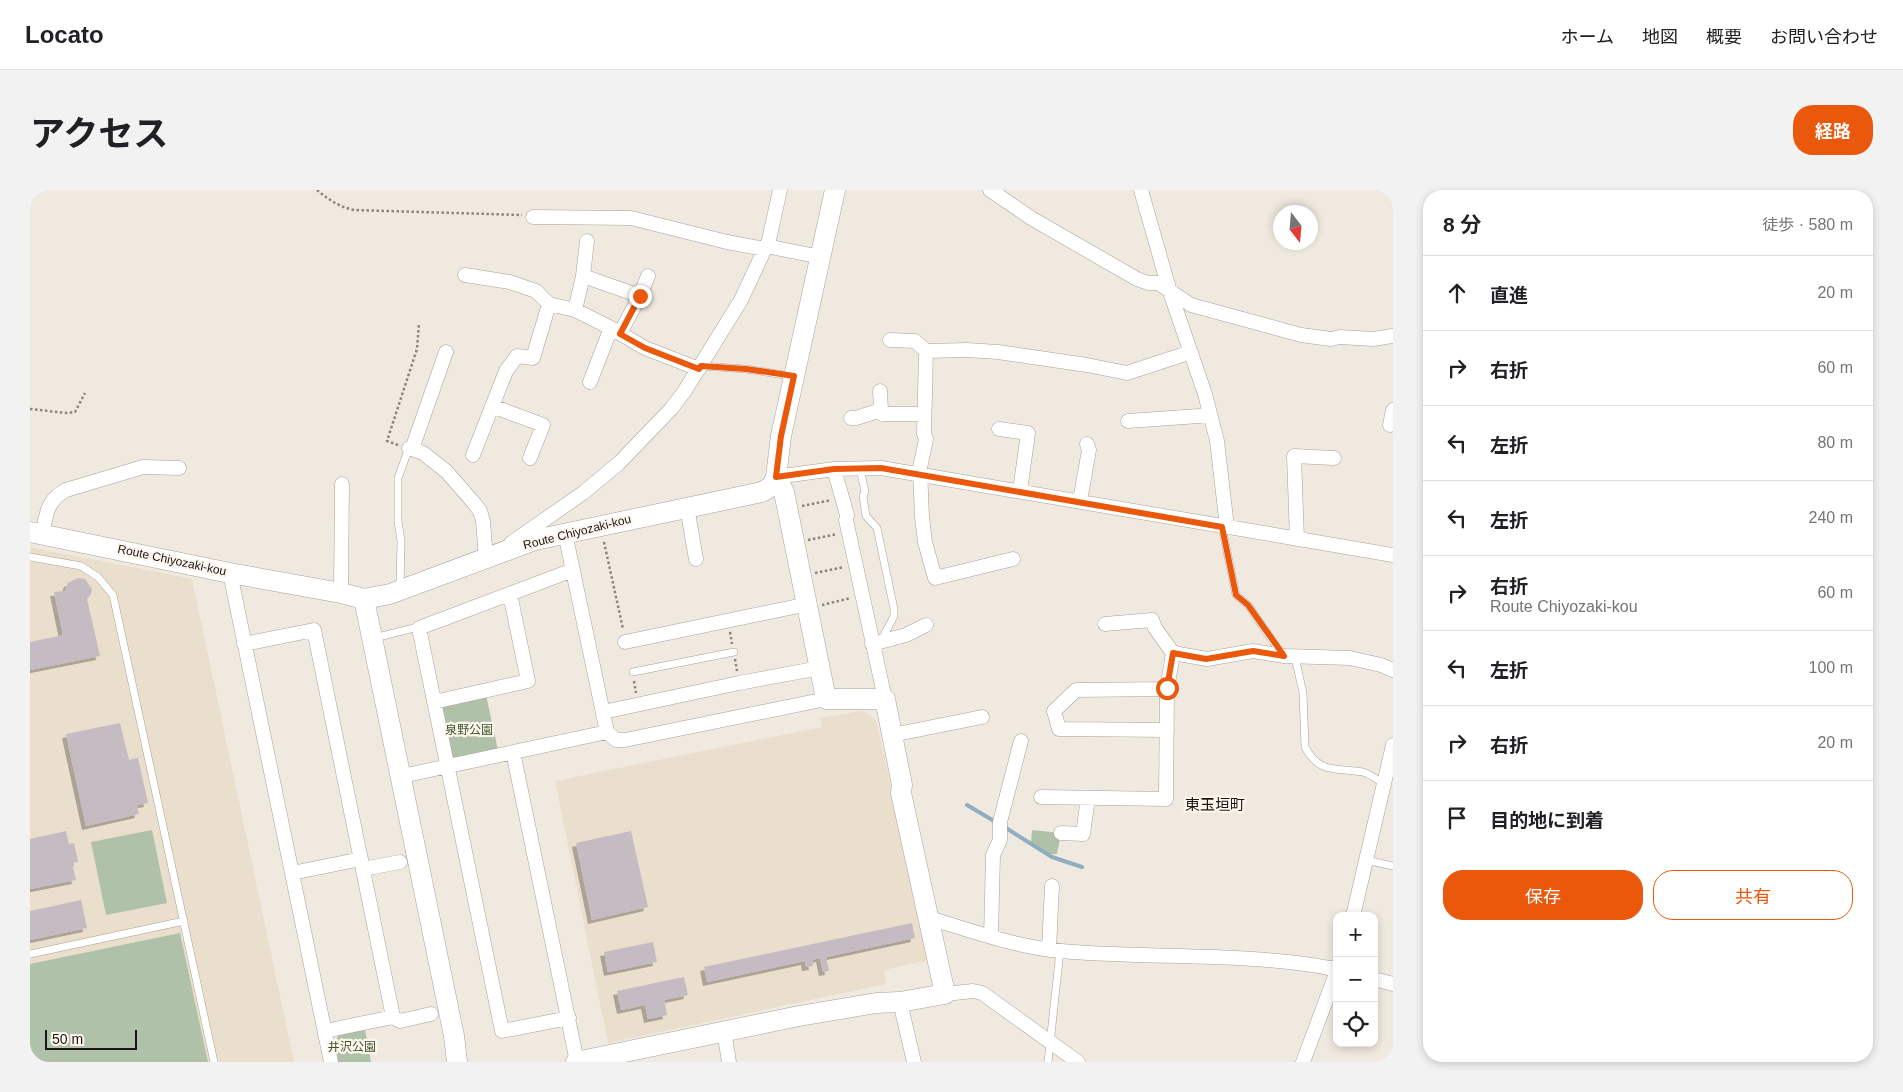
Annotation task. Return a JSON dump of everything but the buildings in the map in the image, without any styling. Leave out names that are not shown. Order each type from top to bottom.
[{"type":"street","points":[[446,352],[410,448],[423,453],[446,471],[480,511],[489,557],[583,493],[619,463],[670,409],[700,367],[741,300],[769,240],[780,190]]},
{"type":"street","points":[[826,699],[788,509],[784,492],[776,477],[781,436],[835,190]]},
{"type":"street","points":[[990,190],[1065,238],[1137,279],[1148,283],[1158,282],[1191,305],[1301,335],[1331,339],[1340,337],[1373,339],[1393,336]]},
{"type":"street","points":[[1141,190],[1170,292],[1217,441],[1225,527]]},
{"type":"street","points":[[533,217],[631,218],[727,242],[821,257]]},
{"type":"street","points":[[575,310],[583,276],[587,241]]},
{"type":"street","points":[[465,275],[510,282],[536,291],[549,304],[575,310],[645,348],[700,367]]},
{"type":"street","points":[[583,276],[640,296]]},
{"type":"street","points":[[590,382],[616,331],[640,296],[648,276]]},
{"type":"street","points":[[473,455],[506,371],[517,356],[534,358],[549,304]]},
{"type":"street","points":[[890,340],[915,340],[926,351],[967,350],[998,352],[1127,373],[1190,352]]},
{"type":"street","points":[[926,351],[924,414],[924,434],[926,439],[920,468],[925,542],[935,578],[1013,559]]},
{"type":"street","points":[[880,391],[883,414],[924,414]]},
{"type":"street","points":[[492,406],[543,425],[530,458]]},
{"type":"street","points":[[851,418],[881,410]]},
{"type":"street","points":[[1390,425],[1393,410]]},
{"type":"street","points":[[1128,421],[1210,414]]},
{"type":"street","points":[[999,429],[1028,433],[1020,492]]},
{"type":"street","points":[[1080,502],[1089,450],[1087,444]]},
{"type":"street","points":[[1297,539],[1294,456],[1334,458]]},
{"type":"street","points":[[36,533],[48,506],[59,494],[66,490],[143,468],[179,468]]},
{"type":"street","points":[[776,477],[834,469],[881,468],[1393,555]]},
{"type":"street","points":[[834,469],[847,515],[848,532],[862,596],[877,643],[885,699],[902,785],[901,793],[945,994]]},
{"type":"street","name":"Route Chiyozaki-kou","points":[[36,533],[364,599],[400,590],[535,540],[762,492],[772,486],[776,477]]},
{"type":"street","points":[[341,593],[342,484]]},
{"type":"street","points":[[687,507],[696,559]]},
{"type":"street","points":[[565,533],[607,732],[616,740],[625,740],[826,699],[885,699]]},
{"type":"street","points":[[569,1018],[502,1031],[419,628],[573,570]]},
{"type":"street","points":[[230,573],[331,1062]]},
{"type":"street","points":[[434,702],[528,681],[510,594]]},
{"type":"street","points":[[364,599],[402,776],[454,1036],[457,1062]]},
{"type":"street","points":[[625,642],[808,606]]},
{"type":"street","points":[[1105,624],[1152,620],[1155,628],[1173,653],[1206,659],[1253,651],[1290,656],[1350,658],[1381,665],[1393,670]]},
{"type":"street","points":[[877,643],[906,635],[926,625]]},
{"type":"street","points":[[244,644],[314,630],[393,1017]]},
{"type":"street","points":[[1041,797],[1166,799],[1167,688],[1173,653]]},
{"type":"street","points":[[603,712],[820,668]]},
{"type":"street","points":[[1167,688],[1076,690],[1054,711],[1059,730],[1167,730]]},
{"type":"street","points":[[892,735],[982,717]]},
{"type":"street","points":[[402,776],[607,732]]},
{"type":"street","points":[[991,937],[993,855],[1000,840],[1000,822],[1021,741]]},
{"type":"street","points":[[1354,912],[1393,745]]},
{"type":"street","points":[[513,752],[577,1062],[724,1031],[876,1003],[900,1002],[974,991],[982,993],[1078,1062]]},
{"type":"street","points":[[1061,833],[1083,834],[1088,798]]},
{"type":"street","points":[[292,873],[362,864],[400,862]]},
{"type":"street","points":[[1052,886],[1055,950]]},
{"type":"street","points":[[929,918],[991,937],[1055,950],[1143,956],[1252,958],[1333,968]]},
{"type":"street","points":[[1303,1062],[1333,980]]},
{"type":"street","points":[[1378,980],[1393,984]]},
{"type":"street","points":[[900,1002],[914,1062]]},
{"type":"street","points":[[325,1031],[393,1017],[400,1021],[431,1014]]},
{"type":"street","points":[[724,1031],[730,1062]]},
{"type":"lane","points":[[700,367],[746,369],[794,376]]},
{"type":"lane","points":[[400,590],[401,541],[398,520],[398,478],[410,448]]},
{"type":"lane","points":[[860,467],[865,492],[863,496],[866,516],[870,518],[877,528],[894,609],[894,616],[877,643]]},
{"type":"lane","points":[[1225,527],[1236,595],[1248,605],[1290,656],[1303,693],[1305,747],[1309,754],[1321,766],[1366,773],[1384,784]]},
{"type":"lane","points":[[30,557],[81,566],[98,577],[113,595],[214,1062]]},
{"type":"lane","points":[[382,636],[419,628]]},
{"type":"lane","points":[[633,672],[734,652]]},
{"type":"lane","points":[[1366,860],[1393,866]]},
{"type":"lane","points":[[30,954],[184,922]]},
{"type":"lane","points":[[1048,1062],[1051,1041],[1055,950]]},
{"type":"path","points":[[317,190],[329,200],[354,210],[527,215],[533,217]]},
{"type":"path","points":[[410,448],[387,441],[417,349],[419,322]]},
{"type":"path","points":[[30,409],[67,413],[75,412],[85,393]]},
{"type":"path","points":[[788,509],[842,497]]},
{"type":"path","points":[[601,526],[625,642]]},
{"type":"path","points":[[795,543],[848,532]]},
{"type":"path","points":[[802,576],[855,564]]},
{"type":"path","points":[[808,606],[862,596]]},
{"type":"path","points":[[633,672],[638,704]]},
{"type":"shaded area","points":[[30,547],[192,579],[294,1062],[30,1062]]},
{"type":"shaded area","points":[[862,711],[870,715],[877,723],[928,960],[884,970],[886,984],[608,1043],[555,781],[822,727],[820,718]]},
{"type":"green space","name":"泉野公園","points":[[486,695],[498,750],[457,759],[449,754],[440,711],[444,705]]},
{"type":"green space","points":[[152,830],[167,903],[106,915],[91,842]]},
{"type":"green space","points":[[1032,830],[1061,833],[1057,854],[1050,854],[1031,843]]},
{"type":"green space","points":[[180,933],[208,1062],[30,1062],[30,964]]},
{"type":"green space","name":"井沢公園","points":[[365,1029],[371,1062],[338,1062],[334,1042],[339,1035]]},
{"type":"waterway","points":[[967,805],[994,821]]},
{"type":"waterway","points":[[1006,828],[1052,857],[1082,867]]},
{"type":"district","name":"東玉垣町","points":[[1215,805]]},
{"type":"route","points":[[640,296],[620,334],[645,348],[699,369],[701,366],[746,369],[794,376],[781,436],[776,477],[834,469],[881,468],[1222,527],[1236,595],[1248,605],[1284,656],[1253,651],[1206,659],[1173,653],[1167,688]]}]
